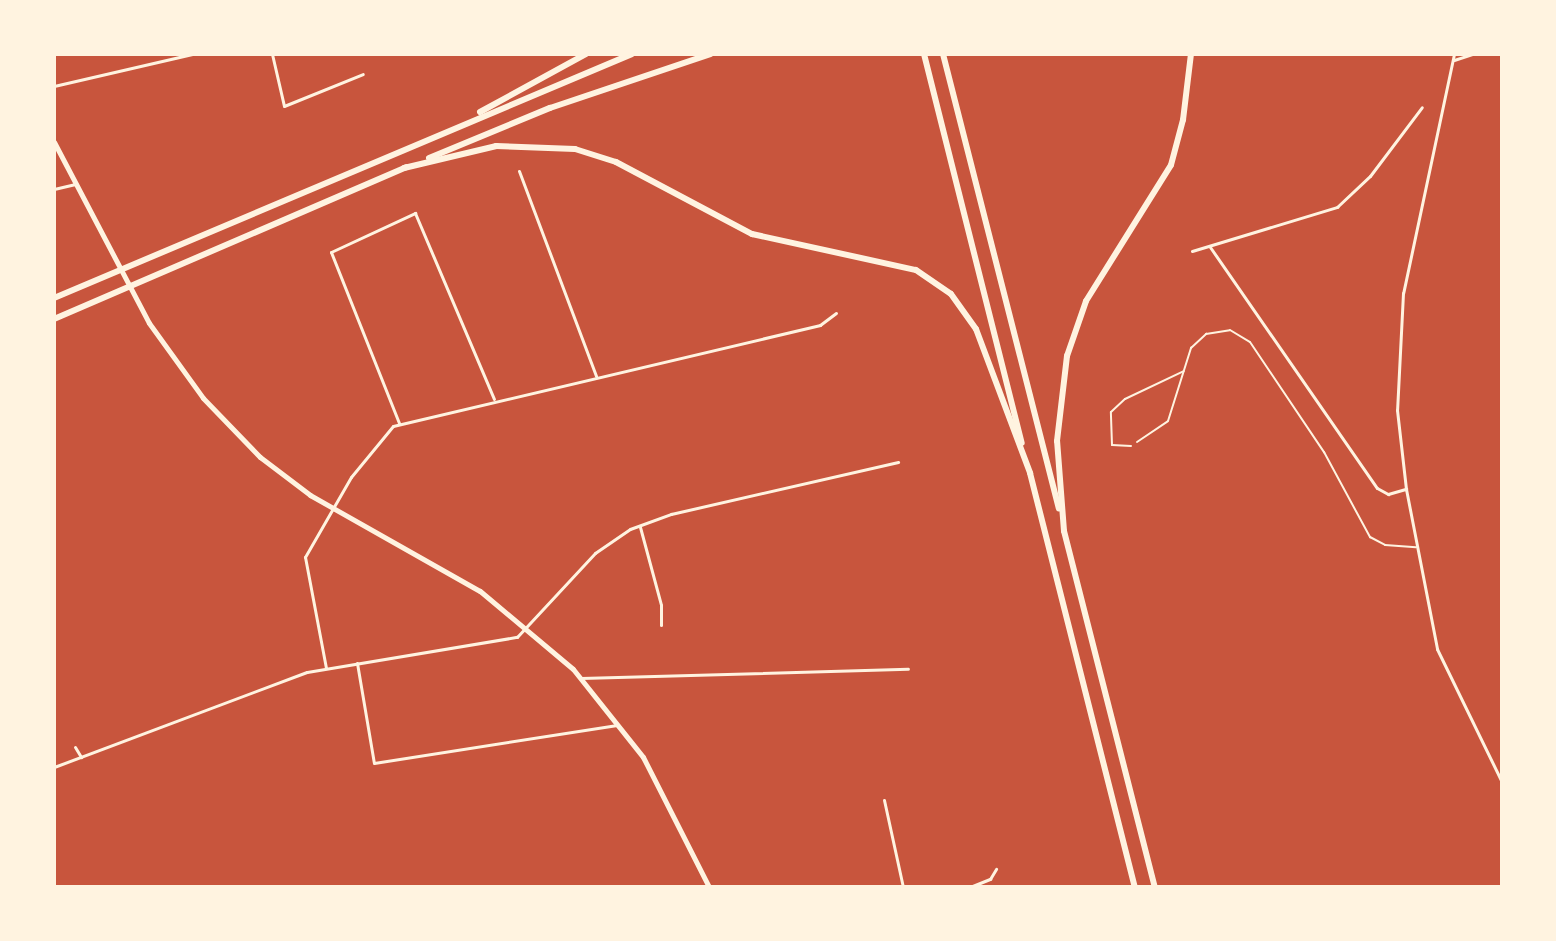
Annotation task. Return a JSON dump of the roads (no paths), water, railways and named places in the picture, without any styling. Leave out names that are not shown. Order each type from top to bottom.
[{"type":"highway","points":[[452,127],[586,54]]},
{"type":"highway","points":[[54,298],[452,127],[632,54]]},
{"type":"highway","points":[[54,319],[550,108],[710,54]]},
{"type":"highway","points":[[924,54],[1135,887]]},
{"type":"highway","points":[[943,54],[1155,887]]},
{"type":"highway","points":[[1064,531],[1057,441],[1067,356],[1086,301],[1167,175],[1181,131],[1191,54]]},
{"type":"highway","points":[[404,168],[496,146],[575,149],[616,162],[752,234],[916,270],[951,294],[976,329],[1030,473]]},
{"type":"main road","points":[[54,142],[139,305],[179,367],[254,451],[331,510],[469,585],[530,628],[581,678],[619,725],[664,793],[709,887]]},
{"type":"street","points":[[54,86],[193,54]]},
{"type":"street","points":[[272,54],[284,106],[363,74]]},
{"type":"street","points":[[1472,54],[1454,57],[1399,323],[1397,397],[1406,489],[1437,649],[1502,782]]},
{"type":"street","points":[[1192,251],[1337,207],[1370,176],[1422,107]]},
{"type":"street","points":[[519,171],[596,376]]},
{"type":"street","points":[[54,189],[76,184]]},
{"type":"street","points":[[399,423],[331,252],[415,213],[494,399]]},
{"type":"street","points":[[1210,247],[1377,488],[1388,494],[1406,489]]},
{"type":"street","points":[[326,668],[304,564],[331,510],[368,454],[399,423],[820,325],[836,313]]},
{"type":"street","points":[[54,767],[326,668],[517,637],[530,628],[595,553],[640,525],[898,462]]},
{"type":"street","points":[[640,525],[661,625]]},
{"type":"street","points":[[357,663],[374,763],[619,725]]},
{"type":"street","points":[[581,678],[908,669]]},
{"type":"street","points":[[75,747],[81,757]]},
{"type":"street","points":[[884,800],[903,887]]},
{"type":"street","points":[[970,887],[990,879],[996,869]]},
{"type":"lane","points":[[1137,442],[1168,421],[1191,348],[1206,334],[1230,330],[1250,342],[1324,452],[1370,537],[1385,545],[1417,548]]},
{"type":"lane","points":[[1131,446],[1112,445],[1111,412],[1125,399],[1185,370]]}]
